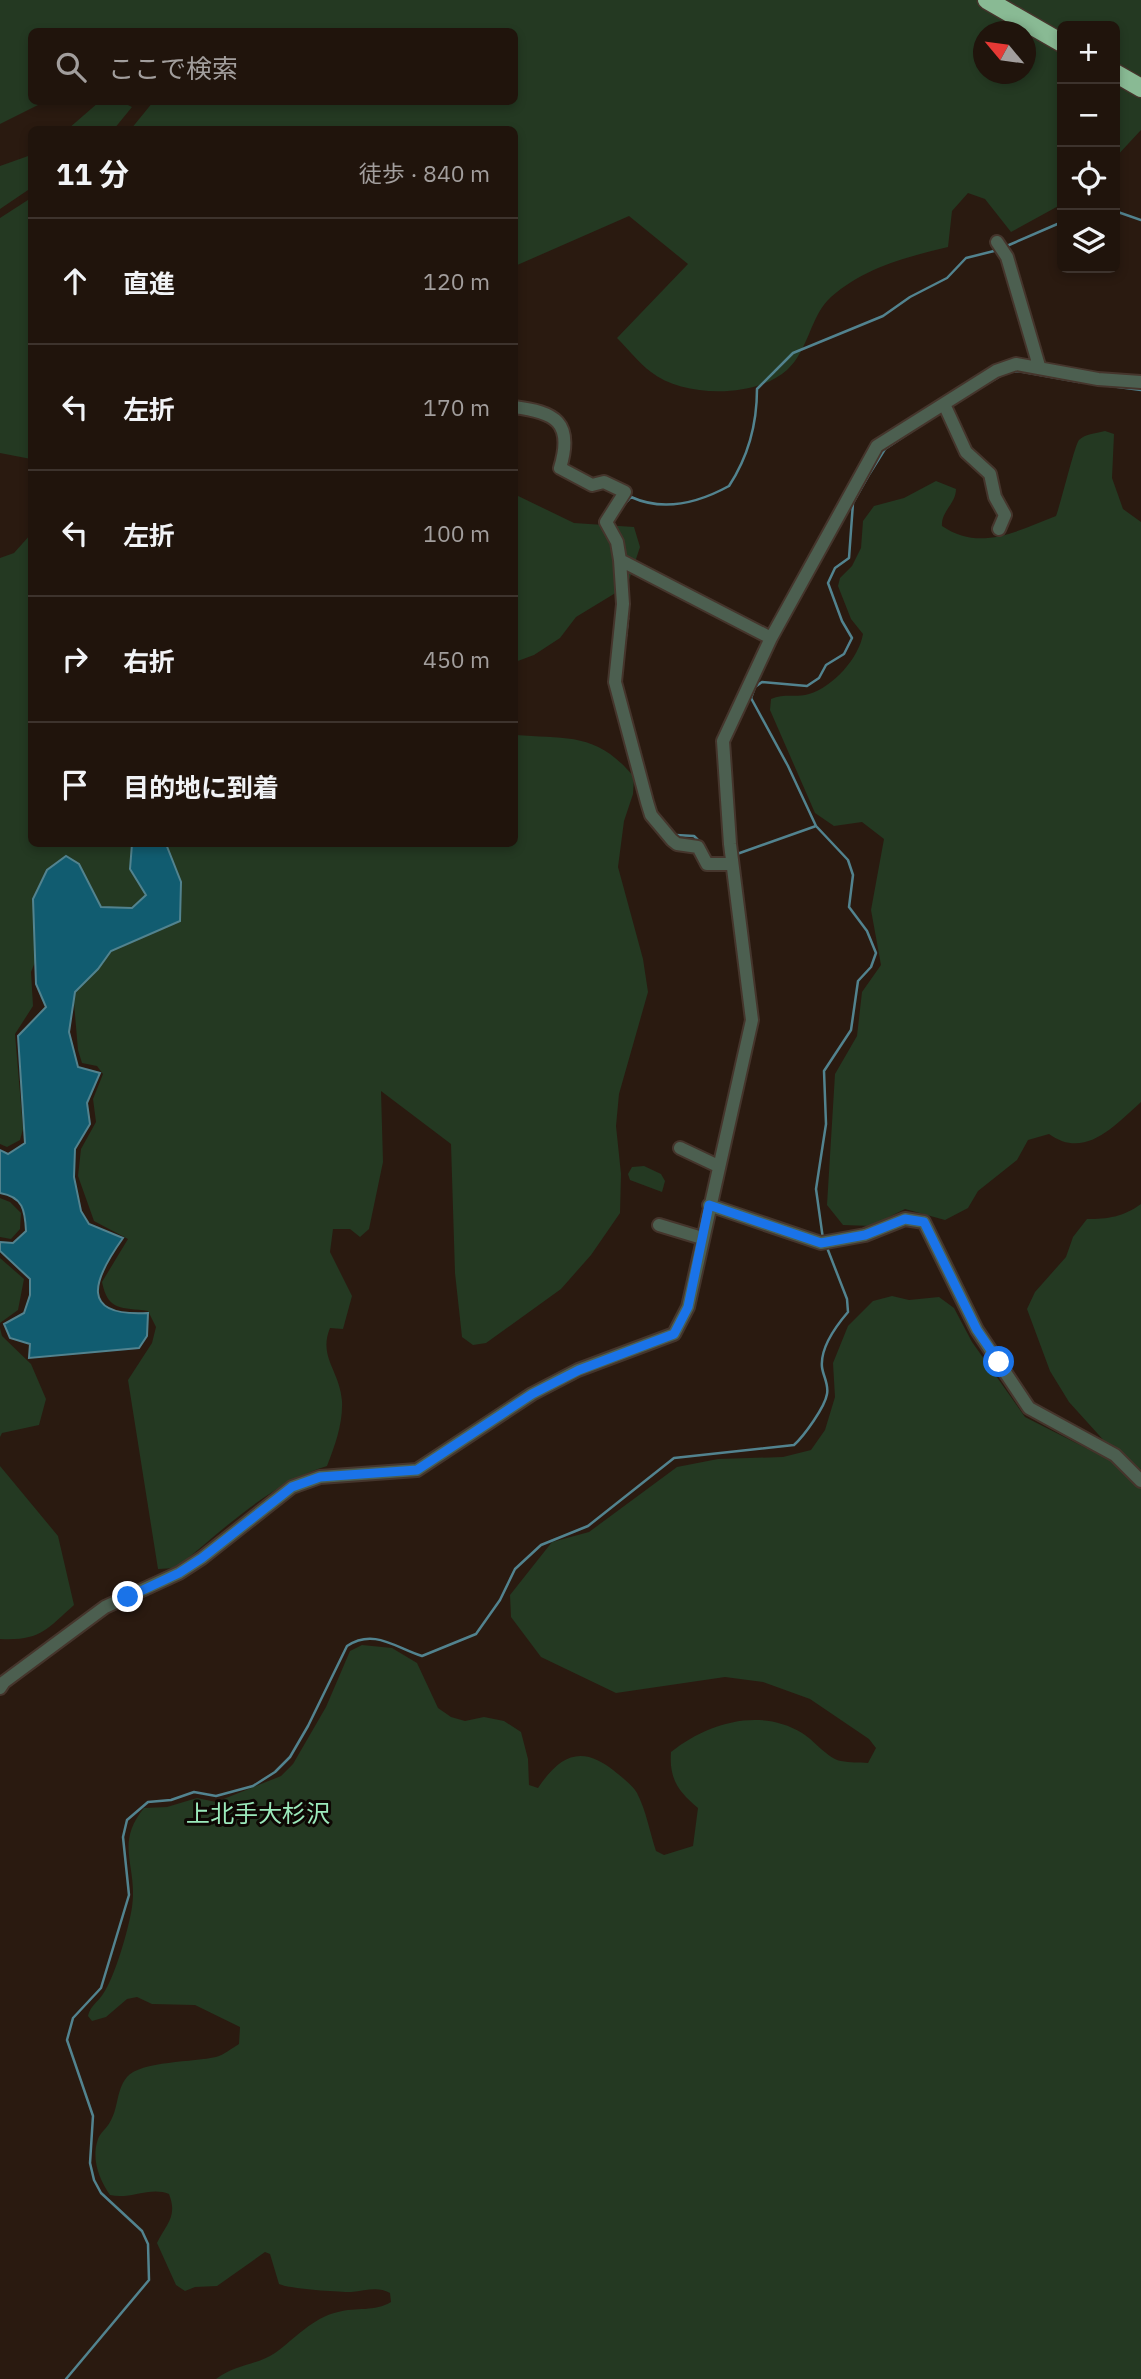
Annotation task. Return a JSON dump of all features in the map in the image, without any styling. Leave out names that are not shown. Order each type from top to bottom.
[{"type":"highway","points":[[987,0],[1057,40]]},
{"type":"highway","points":[[1120,76],[1141,88]]},
{"type":"street","points":[[997,242],[1007,257],[1039,366]]},
{"type":"street","points":[[0,1688],[4,1682],[105,1606],[179,1573],[292,1487],[320,1477],[417,1470],[544,1388],[579,1370],[674,1334],[688,1307],[751,1020],[733,864],[723,741],[771,638],[877,446],[946,407],[996,371],[1016,364],[1039,366],[1098,379],[1141,382]]},
{"type":"street","points":[[946,407],[966,452],[990,474],[995,497],[1004,515],[999,529]]},
{"type":"street","points":[[518,408],[545,411],[555,416],[560,427],[563,449],[560,468],[592,485],[604,482],[625,492],[606,522],[617,542],[623,604],[615,682],[652,815],[677,844],[698,847],[707,864],[733,864]]},
{"type":"street","points":[[620,560],[771,638]]},
{"type":"street","points":[[680,1148],[718,1166]]},
{"type":"street","points":[[709,1205],[826,1243],[865,1235],[905,1219],[924,1222],[977,1330],[1029,1408],[1115,1455],[1141,1481]]},
{"type":"street","points":[[659,1225],[702,1238]]},
{"type":"green space","points":[[0,0],[1141,0],[1141,130],[1120,153],[1120,21],[1057,21],[1057,207],[1011,232],[985,199],[968,193],[952,211],[948,247],[886,265],[857,278],[824,305],[800,353],[787,370],[774,379],[739,390],[700,390],[665,381],[651,372],[617,338],[688,264],[629,216],[518,265],[518,126],[133,126],[151,105],[518,105],[518,28],[28,28],[28,105],[38,105],[0,124]]},
{"type":"green space","points":[[96,105],[132,107],[116,126],[71,126]]},
{"type":"green space","points":[[28,156],[28,190],[0,209],[0,166]]},
{"type":"green space","points":[[28,200],[28,458],[0,453],[0,218]]},
{"type":"green space","points":[[1105,431],[1114,434],[1112,478],[1123,509],[1141,522],[1141,1102],[1110,1130],[1087,1142],[1062,1141],[1049,1134],[1028,1140],[1017,1160],[978,1191],[968,1208],[945,1220],[905,1209],[871,1226],[843,1225],[827,1205],[835,1074],[857,1036],[862,992],[881,965],[871,910],[884,839],[862,822],[834,826],[815,813],[770,710],[771,699],[804,695],[818,690],[836,678],[856,653],[863,634],[851,619],[838,586],[840,578],[852,566],[861,548],[863,521],[874,506],[904,498],[936,481],[956,489],[942,526],[970,538],[1013,533],[1056,516],[1079,440]]},
{"type":"green space","points":[[518,496],[574,523],[634,527],[640,547],[627,586],[576,617],[560,638],[534,655],[518,661]]},
{"type":"green space","points":[[28,537],[28,847],[518,847],[518,735],[566,738],[594,745],[620,762],[634,777],[633,794],[624,821],[618,867],[643,959],[648,992],[619,1094],[616,1126],[621,1174],[620,1213],[591,1255],[561,1289],[486,1343],[473,1345],[462,1337],[455,1273],[451,1144],[381,1091],[383,1162],[369,1229],[360,1237],[350,1229],[333,1229],[330,1252],[352,1296],[343,1329],[330,1328],[327,1338],[328,1356],[338,1381],[342,1410],[336,1442],[327,1466],[266,1496],[176,1568],[158,1569],[128,1380],[152,1343],[156,1327],[148,1311],[124,1308],[108,1299],[102,1282],[128,1239],[94,1221],[78,1176],[81,1149],[96,1122],[93,1099],[103,1074],[97,1066],[82,1063],[78,1050],[70,956],[44,940],[31,972],[33,1006],[15,1034],[23,1129],[20,1140],[7,1147],[0,1144],[0,558],[14,553]]},
{"type":"green space","points":[[644,1166],[661,1174],[665,1181],[662,1192],[630,1180],[628,1174],[632,1167]]},
{"type":"green space","points":[[0,1198],[10,1202],[21,1213],[20,1229],[11,1239],[0,1237]]},
{"type":"green space","points":[[1141,1204],[1141,2379],[216,2379],[268,2357],[312,2324],[329,2315],[385,2305],[391,2302],[390,2293],[376,2289],[325,2291],[279,2284],[270,2254],[265,2252],[217,2286],[195,2287],[185,2291],[176,2285],[157,2243],[172,2215],[169,2194],[155,2191],[125,2196],[110,2195],[102,2182],[97,2168],[96,2146],[113,2116],[121,2087],[127,2077],[155,2065],[216,2057],[239,2044],[240,2027],[195,2005],[152,2004],[137,1997],[127,1999],[106,2017],[92,2021],[88,2016],[90,2009],[108,1986],[125,1939],[133,1892],[129,1856],[130,1833],[144,1808],[167,1807],[197,1798],[216,1802],[281,1776],[293,1764],[326,1707],[350,1651],[362,1645],[392,1648],[417,1663],[438,1708],[451,1717],[465,1721],[484,1717],[504,1721],[521,1732],[528,1759],[529,1785],[538,1788],[556,1767],[574,1757],[584,1756],[606,1765],[637,1793],[656,1851],[664,1855],[693,1846],[698,1808],[676,1784],[671,1752],[701,1733],[734,1722],[769,1721],[802,1733],[836,1760],[868,1763],[876,1748],[869,1739],[810,1699],[763,1682],[725,1677],[616,1693],[541,1657],[511,1617],[510,1595],[552,1542],[589,1532],[677,1467],[718,1459],[783,1457],[811,1450],[825,1430],[835,1397],[833,1363],[848,1326],[873,1301],[892,1296],[909,1300],[939,1297],[954,1308],[972,1342],[1025,1417],[1090,1450],[1107,1444],[1069,1402],[1050,1371],[1027,1309],[1035,1292],[1066,1257],[1073,1237],[1087,1219],[1115,1216]]},
{"type":"green space","points":[[0,1258],[24,1279],[18,1310],[0,1323]]},
{"type":"green space","points":[[0,1328],[2,1336],[31,1364],[46,1399],[39,1425],[2,1433],[0,1437]]},
{"type":"green space","points":[[0,1466],[58,1536],[74,1605],[42,1632],[24,1638],[0,1639]]},
{"type":"water","points":[[132,847],[167,847],[181,882],[180,921],[111,951],[98,969],[75,992],[69,1032],[78,1067],[100,1073],[87,1103],[90,1124],[75,1149],[74,1177],[81,1211],[89,1224],[123,1238],[99,1281],[98,1293],[101,1302],[110,1309],[126,1313],[148,1313],[147,1336],[139,1348],[29,1358],[30,1344],[10,1338],[4,1324],[24,1313],[30,1295],[30,1279],[0,1251],[0,1242],[13,1243],[26,1231],[25,1217],[18,1201],[0,1193],[0,1150],[8,1154],[25,1143],[18,1036],[46,1007],[36,984],[33,899],[47,870],[66,856],[79,864],[101,907],[132,908],[146,895],[130,869]]},
{"type":"waterway","points":[[1120,213],[1141,220]]},
{"type":"waterway","points":[[1009,245],[1057,224]]},
{"type":"waterway","points":[[623,506],[631,497],[656,504],[681,504],[729,486],[750,439],[757,389],[793,353],[883,316],[910,297],[947,278],[966,258],[998,250]]},
{"type":"waterway","points":[[1010,372],[1018,371],[1079,382]]},
{"type":"waterway","points":[[973,392],[1004,374]]},
{"type":"waterway","points":[[1103,385],[1141,390]]},
{"type":"waterway","points":[[823,1239],[816,1189],[826,1124],[824,1071],[851,1030],[858,981],[871,967],[876,953],[867,931],[849,907],[853,875],[848,860],[816,826],[788,766],[751,698],[755,687],[762,682],[807,686],[819,678],[826,665],[844,654],[852,638],[842,621],[828,583],[835,568],[849,558],[853,503],[885,449],[935,416]]},
{"type":"waterway","points":[[626,636],[628,618]]},
{"type":"waterway","points":[[737,854],[816,826]]},
{"type":"waterway","points":[[676,835],[694,836],[701,843]]},
{"type":"waterway","points":[[66,2379],[149,2280],[148,2244],[142,2231],[101,2193],[94,2180],[90,2163],[93,2116],[67,2040],[73,2018],[101,1988],[129,1895],[123,1837],[127,1820],[148,1802],[171,1800],[194,1792],[216,1796],[253,1786],[275,1772],[290,1757],[308,1726],[347,1646],[357,1641],[376,1639],[422,1656],[476,1634],[500,1600],[515,1569],[541,1545],[588,1526],[674,1458],[794,1445],[814,1421],[825,1400],[827,1383],[822,1359],[826,1344],[848,1312],[847,1299],[826,1245]]},
{"type":"district","name":"上北手大杉沢","points":[[258,1813]]},
{"type":"route","points":[[128,1597],[179,1573],[202,1558],[292,1487],[320,1477],[417,1470],[431,1464],[532,1394],[579,1370],[674,1334],[680,1327],[688,1307],[709,1205],[821,1243],[865,1235],[905,1219],[924,1222],[977,1330],[999,1362]]}]
